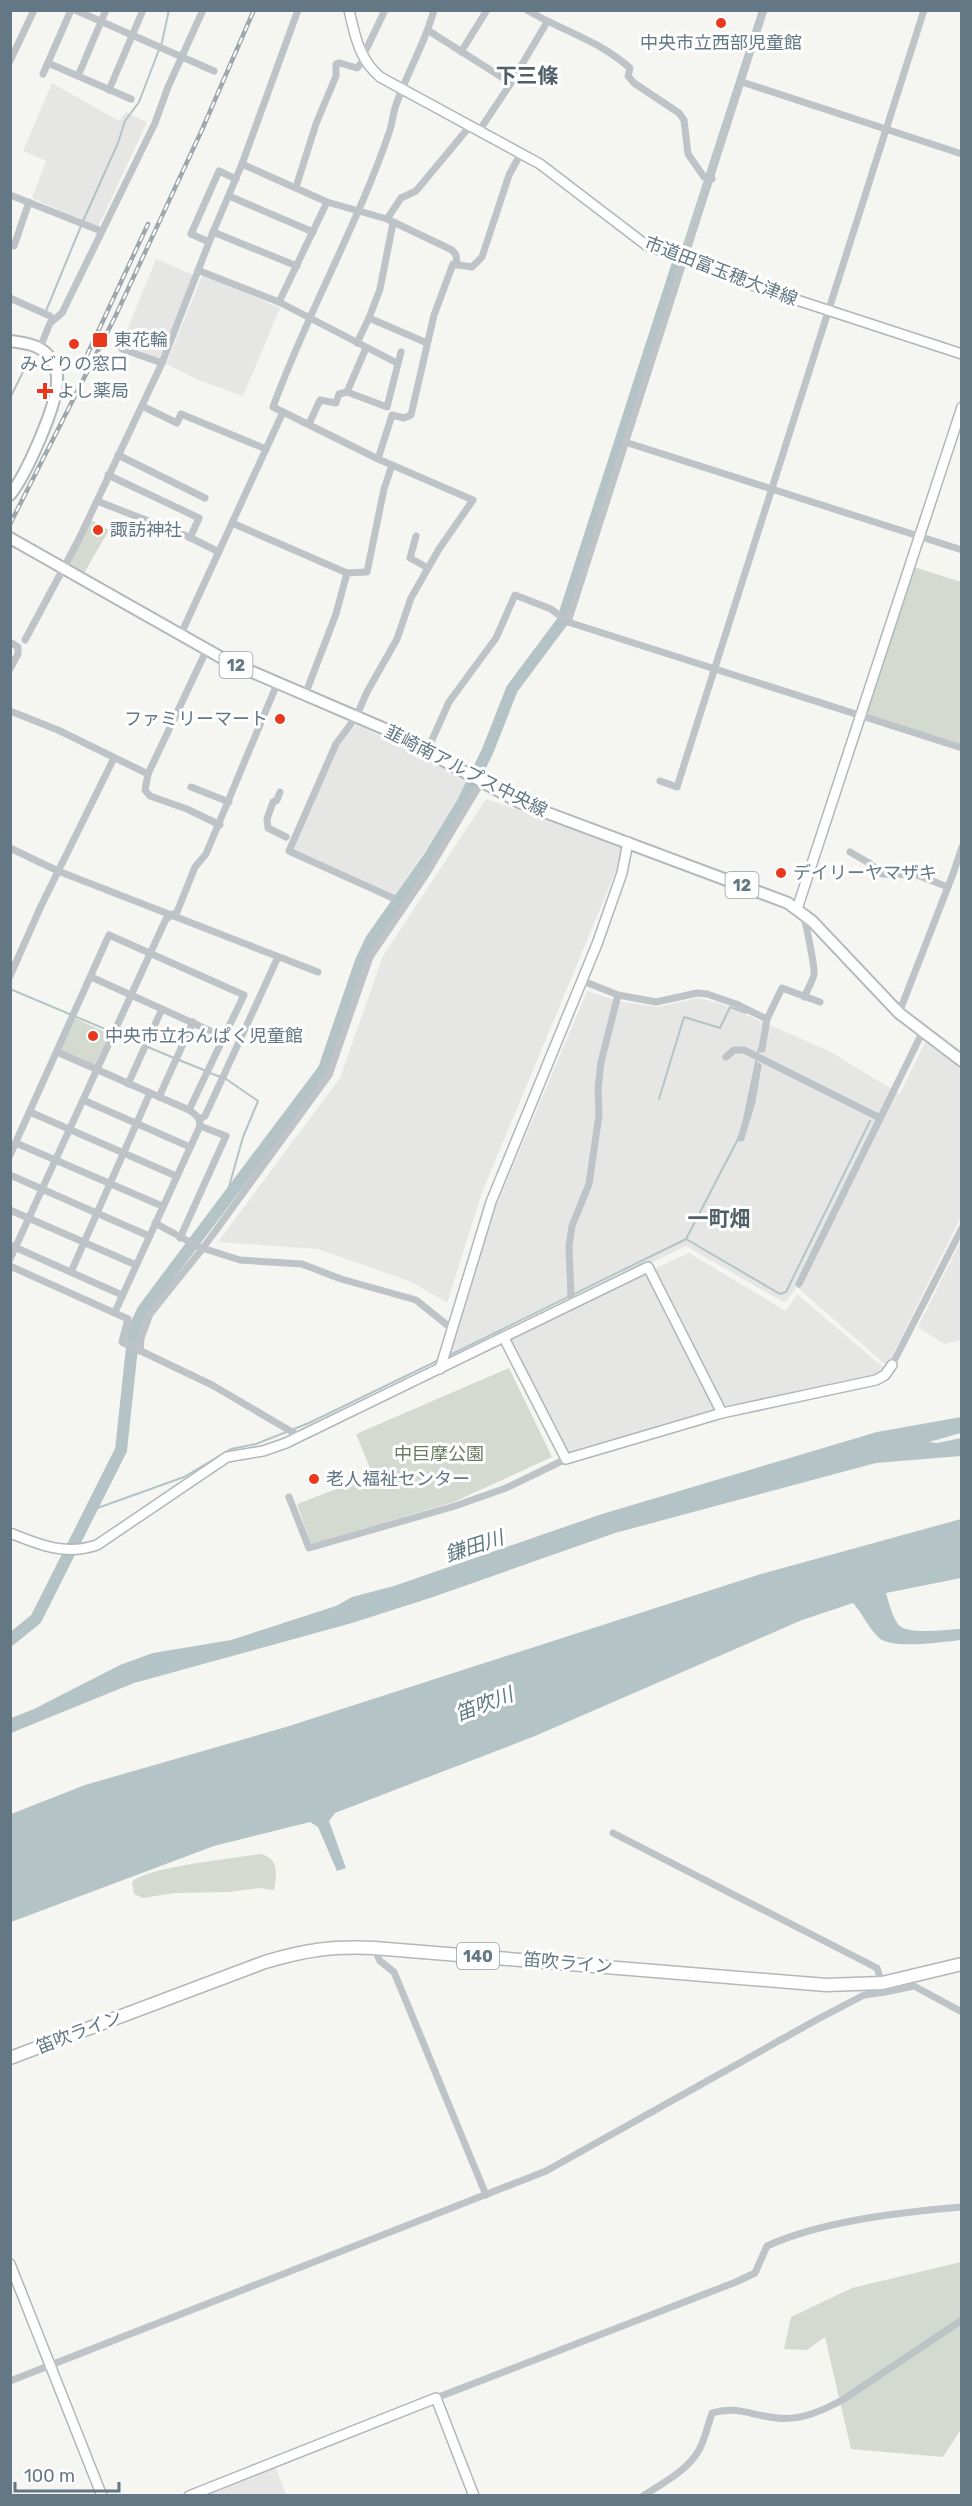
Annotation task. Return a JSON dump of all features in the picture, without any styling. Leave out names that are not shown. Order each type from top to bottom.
[{"type":"highway","name":"笛吹ライン","points":[[10,2058],[265,1962],[302,1951],[328,1947],[374,1948],[826,1985],[884,1987],[962,1964]]},
{"type":"main road","points":[[10,341],[40,348],[51,358],[58,380],[55,396],[24,475],[10,495]]},
{"type":"main road","name":"韮崎南アルプス中央線","points":[[10,538],[229,662],[356,717],[427,751],[542,812],[775,897],[797,909],[812,921],[899,1014],[962,1061]]},
{"type":"street","points":[[10,61],[34,10]]},
{"type":"street","points":[[43,74],[73,10],[214,71]]},
{"type":"street","points":[[78,76],[106,10]]},
{"type":"street","points":[[110,90],[143,10]]},
{"type":"street","points":[[40,348],[53,320],[62,313],[155,123],[203,10]]},
{"type":"street","points":[[26,640],[79,539],[162,363],[242,164],[298,10]]},
{"type":"street","points":[[349,10],[363,57]]},
{"type":"street","points":[[296,187],[316,124],[336,76],[336,64],[357,68],[385,10]]},
{"type":"street","points":[[393,898],[289,851],[336,744],[356,717],[397,639],[411,598],[428,568],[473,501],[378,459],[273,407],[308,319],[357,212],[391,129],[402,91],[429,31],[434,10]]},
{"type":"street","points":[[461,52],[487,10]]},
{"type":"street","points":[[527,10],[611,52],[630,68],[628,76],[634,83],[679,113],[684,120],[688,154],[708,178]]},
{"type":"street","points":[[565,619],[626,442],[685,261],[708,178],[742,82],[764,10]]},
{"type":"street","points":[[660,781],[677,787],[830,312],[924,10]]},
{"type":"street","points":[[357,343],[380,289],[390,221],[401,198],[416,191],[474,128],[511,83],[547,22]]},
{"type":"street","points":[[429,31],[511,83]]},
{"type":"street","name":"市道田富玉穂大津線","points":[[363,57],[380,77],[402,91],[522,153],[555,174],[646,245],[830,312],[962,354]]},
{"type":"street","points":[[48,63],[131,99]]},
{"type":"street","points":[[742,82],[962,154]]},
{"type":"street","points":[[378,459],[392,416],[404,418],[411,415],[427,343],[453,264],[472,267],[482,257],[508,175],[522,153]]},
{"type":"street","points":[[242,164],[327,202],[390,221],[452,250],[456,255],[457,265]]},
{"type":"street","points":[[209,242],[191,234],[219,171],[236,178]]},
{"type":"street","points":[[10,195],[101,231]]},
{"type":"street","points":[[229,196],[313,232]]},
{"type":"street","points":[[14,246],[29,202]]},
{"type":"street","points":[[279,302],[327,202]]},
{"type":"street","points":[[213,232],[297,266]]},
{"type":"street","points":[[200,271],[279,302],[397,363]]},
{"type":"street","points":[[10,298],[50,316],[53,320]]},
{"type":"street","points":[[369,318],[427,343]]},
{"type":"street","points":[[347,392],[366,348]]},
{"type":"street","points":[[122,349],[162,363]]},
{"type":"street","points":[[309,424],[320,400],[336,403],[339,394],[347,392],[387,406],[401,352]]},
{"type":"street","points":[[142,406],[177,423],[181,414],[266,449]]},
{"type":"street","points":[[804,997],[814,974],[807,922],[797,909],[962,407]]},
{"type":"street","points":[[181,634],[283,412]]},
{"type":"street","points":[[626,442],[962,550]]},
{"type":"street","points":[[118,455],[205,498]]},
{"type":"street","points":[[232,523],[347,573],[367,572],[392,465]]},
{"type":"street","points":[[108,475],[199,518],[190,538]]},
{"type":"street","points":[[97,501],[219,552]]},
{"type":"street","points":[[416,536],[410,558],[428,568]]},
{"type":"street","points":[[304,695],[332,624],[347,573]]},
{"type":"street","points":[[427,751],[449,702],[496,638],[515,596],[551,609],[565,619],[962,748]]},
{"type":"street","points":[[10,642],[18,647],[18,654],[10,669]]},
{"type":"street","points":[[207,649],[148,774],[145,790],[150,796],[187,809],[219,825]]},
{"type":"street","points":[[10,1259],[13,1246],[30,1219],[166,919],[177,912],[195,867],[206,854],[277,684]]},
{"type":"street","points":[[10,711],[58,730],[148,774]]},
{"type":"street","points":[[10,976],[58,871],[114,758]]},
{"type":"street","points":[[135,1349],[150,1314],[330,1075],[370,957],[428,873],[477,778]]},
{"type":"street","points":[[191,787],[229,802]]},
{"type":"street","points":[[280,792],[277,800],[273,802],[267,819],[268,828],[285,837]]},
{"type":"street","points":[[440,1369],[491,1202],[583,981],[612,903],[627,855],[628,842]]},
{"type":"street","points":[[899,1014],[962,847]]},
{"type":"street","points":[[10,848],[58,871],[318,972]]},
{"type":"street","points":[[850,852],[882,874],[917,874],[948,887]]},
{"type":"street","points":[[10,1155],[109,935],[244,995],[189,1110]]},
{"type":"street","points":[[115,1312],[278,957]]},
{"type":"street","points":[[91,977],[224,1037]]},
{"type":"street","points":[[583,981],[618,994],[656,1002],[697,993],[707,994],[736,1004],[767,1019]]},
{"type":"street","points":[[762,1049],[767,1019],[782,988],[820,1002]]},
{"type":"street","points":[[576,1303],[571,1296],[569,1246],[572,1226],[589,1184],[599,1115],[598,1089],[601,1062],[618,994]]},
{"type":"street","points":[[128,1084],[162,1009]]},
{"type":"street","points":[[159,1097],[193,1022]]},
{"type":"street","points":[[799,1284],[922,1033]]},
{"type":"street","points":[[726,1057],[734,1050],[744,1050],[880,1118]]},
{"type":"street","points":[[57,1052],[189,1110],[200,1123],[226,1136],[180,1238]]},
{"type":"street","points":[[741,1138],[752,1102],[758,1066]]},
{"type":"street","points":[[71,1272],[150,1093]]},
{"type":"street","points":[[83,1100],[190,1147]]},
{"type":"street","points":[[30,1112],[176,1176]]},
{"type":"street","points":[[16,1143],[162,1206]]},
{"type":"street","points":[[10,1175],[149,1236]]},
{"type":"street","points":[[10,1210],[136,1265]]},
{"type":"street","points":[[155,1223],[189,1243],[240,1260],[303,1264],[341,1279],[416,1300],[452,1329]]},
{"type":"street","points":[[289,1497],[309,1548],[455,1506],[506,1488],[566,1459],[722,1413],[876,1380],[885,1375],[892,1365],[962,1227]]},
{"type":"street","points":[[13,1246],[123,1295]]},
{"type":"street","points":[[10,1266],[129,1319],[122,1342],[212,1385],[299,1436]]},
{"type":"street","points":[[10,1533],[40,1546],[66,1550],[80,1550],[97,1545],[227,1457],[263,1451],[299,1436],[648,1267],[722,1413]]},
{"type":"street","points":[[504,1338],[566,1459]]},
{"type":"street","points":[[613,1833],[878,1968],[884,1987]]},
{"type":"street","points":[[374,1948],[380,1961],[394,1972],[486,2195]]},
{"type":"street","points":[[10,2381],[546,2171],[864,1995],[884,1987],[914,1986],[962,2012]]},
{"type":"street","points":[[189,2496],[736,2282],[755,2273],[766,2246],[783,2238],[918,2211],[962,2207]]},
{"type":"street","points":[[10,2264],[102,2496]]},
{"type":"street","points":[[643,2496],[681,2471],[694,2457],[700,2448],[712,2413],[728,2408],[777,2418],[793,2418],[819,2411],[844,2399],[962,2320]]},
{"type":"street","points":[[436,2398],[474,2496]]},
{"type":"shaded area","points":[[52,83],[119,121],[126,112],[147,122],[98,227],[32,198],[46,161],[23,151]]},
{"type":"shaded area","points":[[156,259],[194,275],[161,359],[121,345]]},
{"type":"shaded area","points":[[203,274],[280,308],[243,396],[201,381],[166,364]]},
{"type":"shaded area","points":[[356,724],[468,779],[456,805],[395,895],[294,849],[338,747]]},
{"type":"shaded area","points":[[486,799],[623,845],[623,854],[483,1190],[447,1303],[412,1282],[318,1249],[218,1242],[340,1078],[383,956]]},
{"type":"shaded area","points":[[587,991],[622,1002],[658,1007],[698,998],[719,1003],[829,1051],[900,1094],[925,1042],[961,1069],[961,1217],[887,1366],[797,1287],[785,1303],[686,1246],[446,1361],[495,1209]]},
{"type":"shaded area","points":[[961,1241],[961,1340],[944,1344],[918,1327]]},
{"type":"shaded area","points":[[689,1253],[786,1311],[797,1294],[884,1368],[876,1376],[723,1409],[654,1269]]},
{"type":"shaded area","points":[[646,1273],[716,1411],[567,1454],[509,1340]]},
{"type":"shaded area","points":[[274,2463],[286,2495],[197,2496]]},
{"type":"green space","points":[[91,520],[109,530],[84,573],[68,564]]},
{"type":"green space","points":[[911,566],[961,582],[961,748],[860,716]]},
{"type":"green space","points":[[75,1018],[109,1034],[95,1066],[60,1051]]},
{"type":"green space","name":"中巨摩公園","points":[[509,1368],[552,1457],[454,1502],[311,1544],[297,1504],[373,1475],[356,1434]]},
{"type":"green space","points":[[261,1854],[274,1863],[276,1873],[274,1890],[259,1888],[228,1892],[174,1893],[143,1898],[134,1894],[132,1882],[155,1872]]},
{"type":"green space","points":[[961,2262],[961,2429],[943,2457],[851,2449],[825,2337],[807,2350],[784,2349],[791,2317],[852,2288]]},
{"type":"water","points":[[961,1417],[961,1433],[929,1442],[937,1443],[961,1438],[961,1456],[876,1463],[615,1533],[352,1623],[134,1683],[11,1733],[11,1718],[34,1709],[120,1665],[153,1653],[231,1640],[336,1606],[352,1597],[394,1586],[602,1514],[877,1432]]},
{"type":"water","name":"笛吹川","points":[[961,1519],[961,1578],[886,1593],[894,1617],[902,1628],[918,1631],[961,1629],[961,1640],[917,1644],[884,1641],[874,1633],[853,1603],[802,1620],[535,1736],[335,1813],[329,1821],[346,1868],[337,1871],[318,1827],[310,1822],[214,1846],[11,1922],[11,1814],[85,1785],[286,1727],[761,1574]]},
{"type":"waterway","points":[[83,221],[118,143],[125,121],[139,102],[162,42],[169,10]]},
{"type":"waterway","points":[[682,251],[760,10]]},
{"type":"waterway","points":[[46,311],[81,226]]},
{"type":"waterway","points":[[10,1640],[36,1619],[121,1450],[134,1329],[143,1310],[324,1069],[361,961],[371,940],[430,856],[462,804],[488,750],[512,689],[562,622],[677,266]]},
{"type":"waterway","points":[[10,398],[31,356]]},
{"type":"waterway","points":[[10,989],[174,1058]]},
{"type":"waterway","points":[[659,1099],[684,1017],[720,1028],[730,1007],[746,1013]]},
{"type":"waterway","points":[[744,1119],[759,1048]]},
{"type":"waterway","points":[[179,1060],[204,1070]]},
{"type":"waterway","points":[[210,1073],[226,1079],[258,1101],[243,1137],[225,1201]]},
{"type":"waterway","points":[[686,1239],[780,1294],[786,1292],[870,1121]]},
{"type":"waterway","points":[[448,1356],[686,1239],[738,1139]]},
{"type":"waterway","points":[[92,1510],[184,1477],[231,1449],[256,1444],[309,1423],[441,1359]]},
{"type":"railway","points":[[10,524],[115,317],[201,132],[254,10]]},
{"type":"railway","points":[[81,368],[148,224]]},
{"type":"place","name":"中央市立西部児童館","points":[[721,23]]},
{"type":"place","name":"東花輪","points":[[100,340]]},
{"type":"place","name":"みどりの窓口","points":[[74,344]]},
{"type":"place","name":"よし薬局","points":[[45,391]]},
{"type":"place","name":"諏訪神社","points":[[98,530]]},
{"type":"place","name":"ファミリーマート","points":[[280,719]]},
{"type":"place","name":"デイリーヤマザキ","points":[[781,873]]},
{"type":"place","name":"中央市立わんぱく児童館","points":[[93,1036]]},
{"type":"place","name":"老人福祉センター","points":[[314,1479]]},
{"type":"district","name":"下三條","points":[[527,75]]},
{"type":"district","name":"一町畑","points":[[719,1218]]},
{"type":"water label","name":"鎌田川","points":[[474,1546]]}]
